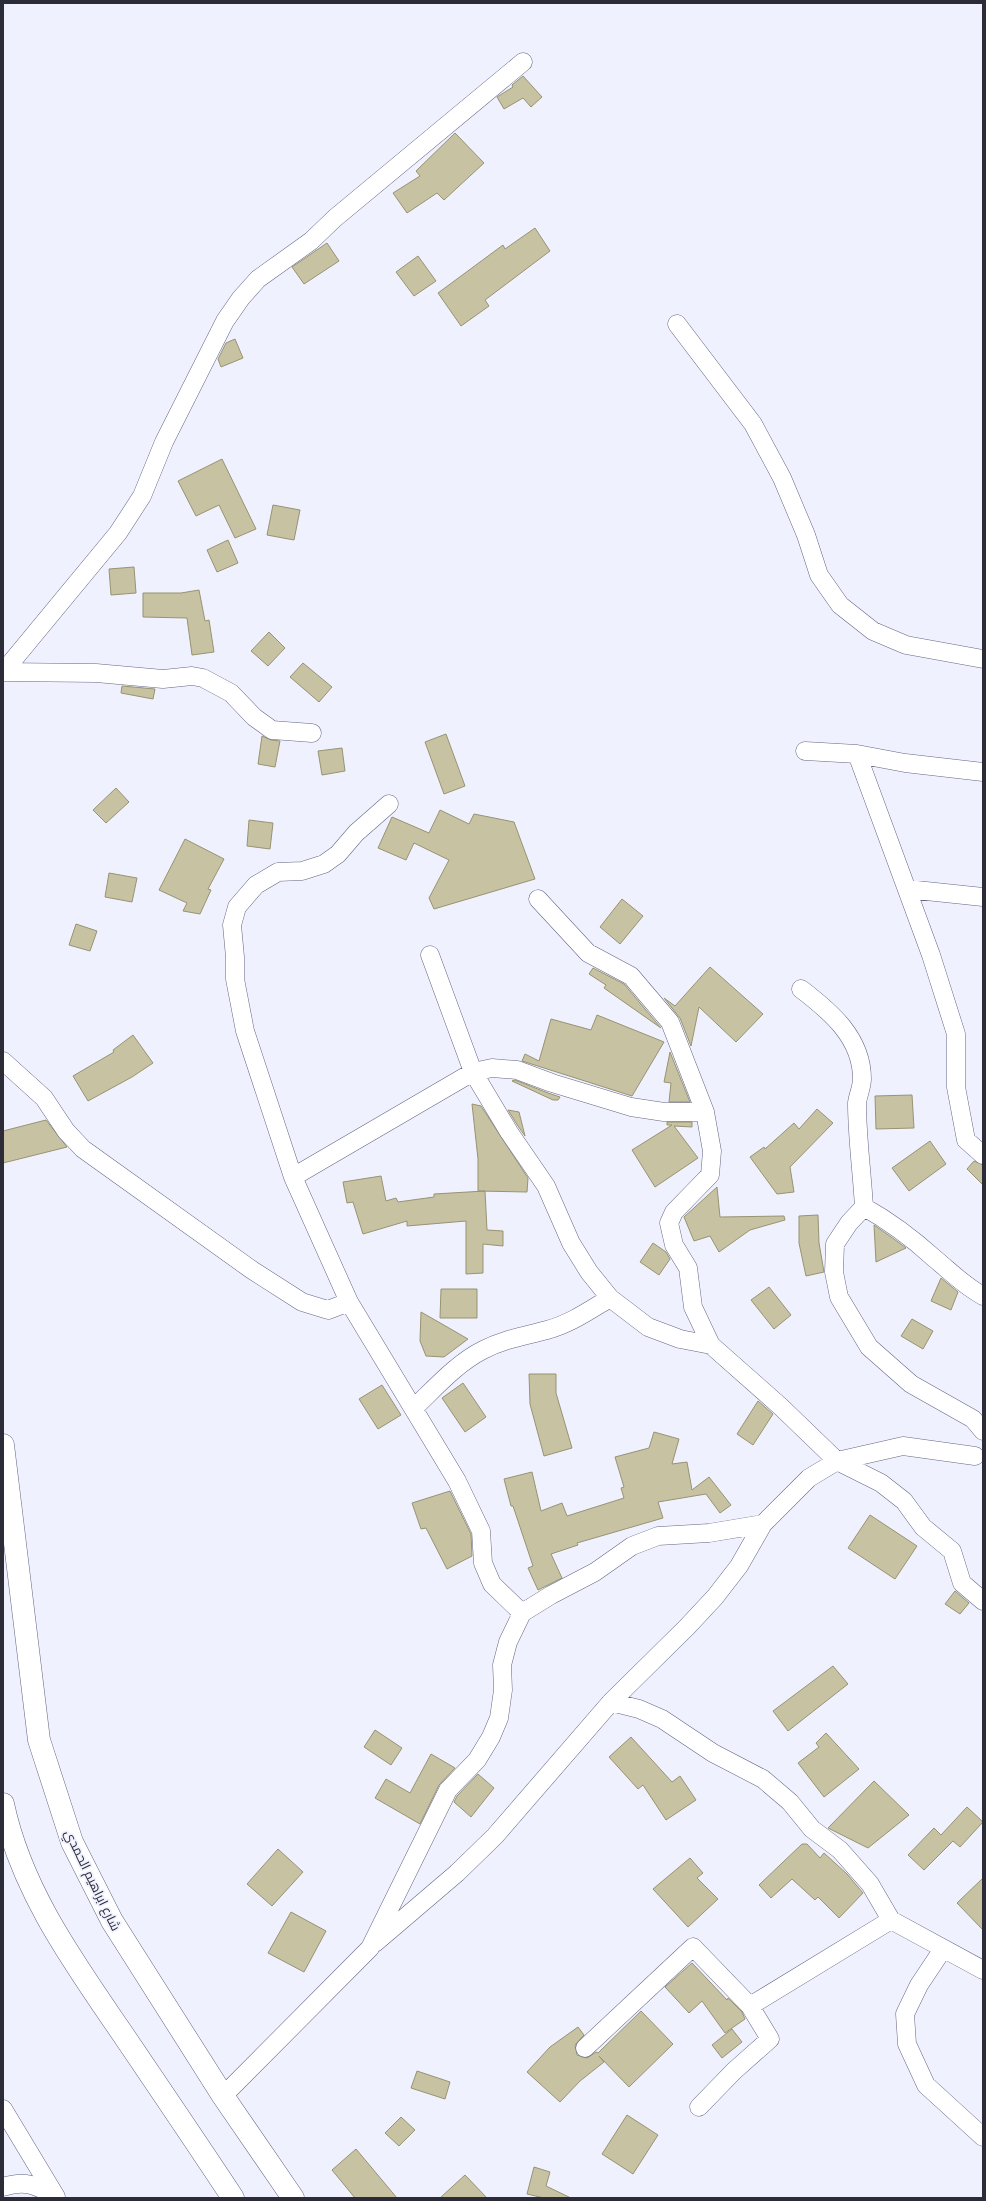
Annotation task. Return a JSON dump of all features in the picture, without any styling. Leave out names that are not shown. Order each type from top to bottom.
[{"type":"main road","name":"شارع ابراهيم الحمدي","points":[[3,1445],[39,1740],[72,1842],[112,1922],[223,2096],[293,2198]]},
{"type":"main road","points":[[4,1815],[29,1884],[66,1951],[234,2198]]},
{"type":"street","points":[[4,671],[118,532],[142,496],[164,442],[226,321],[240,298],[258,279],[312,240],[341,213],[523,62]]},
{"type":"street","points":[[677,324],[753,424],[782,478],[806,535],[819,575],[840,605],[873,631],[906,645],[983,659]]},
{"type":"street","points":[[4,671],[96,672],[163,679],[192,676],[203,678],[231,693],[254,717],[272,730],[312,733]]},
{"type":"street","points":[[805,751],[857,754],[905,763],[983,772]]},
{"type":"street","points":[[857,754],[907,889],[956,1034],[956,1087],[966,1140],[983,1155]]},
{"type":"street","points":[[390,804],[356,833],[338,854],[324,864],[302,871],[278,872],[256,885],[238,907],[232,925],[236,957],[235,979],[245,1031],[293,1177],[349,1302],[457,1481],[481,1531],[483,1563],[492,1584],[522,1613]]},
{"type":"street","points":[[907,889],[983,897]]},
{"type":"street","points":[[538,899],[588,953],[631,976],[670,1022],[705,1112],[712,1151],[710,1175],[674,1212],[669,1223],[674,1246],[688,1268],[693,1307],[711,1345],[780,1406],[837,1461],[881,1483],[904,1501],[923,1527],[952,1551],[962,1584],[983,1601]]},
{"type":"street","points":[[430,956],[473,1072],[509,1132],[546,1186],[571,1243],[610,1298],[648,1327],[680,1339],[711,1345]]},
{"type":"street","points":[[801,989],[829,1011],[853,1039],[861,1062],[862,1080],[857,1102],[864,1207],[835,1244],[834,1272],[839,1297],[869,1347],[911,1384],[973,1419],[983,1431]]},
{"type":"street","points":[[3,1061],[44,1098],[66,1131],[83,1149],[252,1270],[302,1302],[328,1310],[349,1302]]},
{"type":"street","points":[[293,1177],[473,1072],[492,1068],[517,1070],[552,1083],[631,1107],[664,1112],[705,1112]]},
{"type":"street","points":[[864,1207],[896,1227],[966,1287],[983,1296]]},
{"type":"street","points":[[414,1408],[454,1370],[482,1350],[511,1338],[548,1330],[569,1322],[610,1298]]},
{"type":"street","points":[[223,2096],[370,1948],[457,1873],[495,1836],[611,1702],[687,1627],[715,1597],[739,1566],[762,1524],[809,1478],[837,1461],[903,1446],[980,1456]]},
{"type":"street","points":[[370,1948],[448,1790],[477,1760],[491,1738],[499,1718],[503,1690],[502,1665],[508,1642],[522,1613],[551,1595],[595,1572],[632,1546],[658,1536],[709,1533],[762,1524]]},
{"type":"street","points":[[611,1702],[639,1709],[662,1719],[713,1753],[763,1779],[790,1802],[812,1829],[840,1850],[870,1884],[891,1920],[983,1970]]},
{"type":"street","points":[[750,2006],[891,1920]]},
{"type":"street","points":[[585,2048],[693,1947],[750,2006],[770,2039],[734,2071],[700,2107]]},
{"type":"street","points":[[943,1949],[919,1985],[905,2014],[907,2044],[926,2085],[983,2137]]},
{"type":"street","points":[[3,2109],[57,2197]]},
{"type":"street","points":[[3,2187],[14,2183],[35,2185],[57,2197]]},
{"type":"building","points":[[523,76],[542,97],[531,107],[523,98],[504,109],[497,97],[513,87],[512,85]]},
{"type":"building","points":[[455,133],[484,163],[444,200],[437,193],[407,213],[393,193],[420,176],[416,171]]},
{"type":"building","points":[[535,228],[550,251],[485,300],[489,306],[461,326],[438,293],[503,245],[505,249]]},
{"type":"building","points":[[327,243],[339,261],[304,284],[292,267]]},
{"type":"building","points":[[418,256],[436,281],[414,296],[396,272]]},
{"type":"building","points":[[235,339],[243,358],[221,367],[218,359],[226,343]]},
{"type":"building","points":[[222,459],[256,529],[235,538],[219,505],[196,516],[178,481]]},
{"type":"building","points":[[273,505],[300,510],[294,540],[267,535]]},
{"type":"building","points":[[228,540],[238,563],[217,572],[207,550]]},
{"type":"building","points":[[134,567],[136,593],[111,595],[109,569]]},
{"type":"building","points":[[199,590],[205,621],[209,620],[214,652],[192,655],[187,618],[143,617],[143,593],[181,593]]},
{"type":"building","points":[[269,632],[285,648],[268,666],[251,651]]},
{"type":"building","points":[[303,663],[332,687],[319,702],[290,677]]},
{"type":"building","points":[[122,686],[155,689],[153,699],[121,693]]},
{"type":"building","points":[[446,734],[465,786],[444,794],[425,742]]},
{"type":"building","points":[[262,736],[271,740],[280,741],[275,767],[258,764]]},
{"type":"building","points":[[342,748],[345,771],[322,775],[318,751]]},
{"type":"building","points":[[116,788],[129,802],[106,823],[93,810]]},
{"type":"building","points":[[440,810],[469,824],[474,814],[514,822],[535,879],[434,909],[429,898],[449,860],[414,843],[406,860],[378,848],[392,817],[429,833]]},
{"type":"building","points":[[249,820],[273,823],[270,849],[247,846]]},
{"type":"building","points":[[185,839],[224,859],[208,889],[211,890],[200,914],[183,911],[187,903],[159,890]]},
{"type":"building","points":[[109,873],[137,878],[132,902],[105,897]]},
{"type":"building","points":[[622,899],[643,916],[620,944],[600,927]]},
{"type":"building","points":[[76,924],[97,931],[90,951],[69,945]]},
{"type":"building","points":[[710,967],[763,1014],[736,1042],[699,1007],[691,1046],[680,1018],[664,998],[675,1006]]},
{"type":"building","points":[[593,968],[624,984],[661,1028],[604,988],[606,985],[589,974]]},
{"type":"building","points":[[597,1015],[664,1042],[632,1096],[522,1061],[525,1054],[539,1061],[551,1019],[591,1030]]},
{"type":"building","points":[[133,1035],[153,1063],[132,1077],[88,1101],[73,1076],[114,1052],[113,1050]]},
{"type":"building","points":[[670,1052],[690,1102],[669,1102],[671,1083],[664,1082]]},
{"type":"building","points":[[515,1080],[560,1097],[558,1100],[553,1100],[512,1081]]},
{"type":"building","points":[[912,1095],[914,1128],[876,1129],[875,1096]]},
{"type":"building","points":[[472,1104],[481,1106],[528,1178],[527,1192],[478,1191],[478,1159]]},
{"type":"building","points":[[817,1109],[833,1123],[790,1167],[794,1192],[777,1194],[750,1157],[764,1147],[765,1149],[794,1123],[799,1129]]},
{"type":"building","points":[[508,1110],[519,1112],[525,1136],[518,1126]]},
{"type":"building","points":[[46,1120],[67,1147],[3,1163],[3,1131]]},
{"type":"building","points":[[667,1122],[692,1122],[692,1127],[674,1126],[698,1158],[655,1187],[632,1150],[672,1125],[667,1125]]},
{"type":"building","points":[[930,1141],[946,1164],[909,1191],[892,1168]]},
{"type":"building","points":[[974,1161],[983,1165],[983,1185],[967,1169]]},
{"type":"building","points":[[381,1176],[386,1201],[396,1198],[398,1202],[434,1197],[434,1194],[485,1191],[487,1230],[503,1231],[503,1246],[483,1244],[483,1273],[466,1274],[466,1221],[407,1226],[407,1221],[363,1234],[353,1202],[347,1203],[343,1182]]},
{"type":"building","points":[[717,1187],[720,1217],[784,1216],[785,1220],[750,1230],[719,1252],[710,1236],[694,1241],[684,1217]]},
{"type":"building","points":[[818,1215],[819,1243],[824,1272],[806,1276],[799,1243],[799,1216]]},
{"type":"building","points":[[874,1225],[894,1239],[906,1248],[876,1262]]},
{"type":"building","points":[[653,1243],[666,1252],[670,1259],[659,1275],[640,1262]]},
{"type":"building","points":[[941,1278],[958,1292],[951,1310],[931,1301]]},
{"type":"building","points":[[769,1287],[791,1315],[774,1329],[751,1300]]},
{"type":"building","points":[[441,1289],[477,1289],[477,1318],[440,1318]]},
{"type":"building","points":[[421,1312],[468,1339],[444,1357],[426,1356],[420,1341]]},
{"type":"building","points":[[912,1319],[933,1331],[923,1349],[901,1336]]},
{"type":"building","points":[[529,1374],[556,1374],[556,1393],[572,1448],[544,1456],[530,1404]]},
{"type":"building","points":[[463,1383],[486,1417],[465,1432],[442,1398]]},
{"type":"building","points":[[382,1385],[401,1415],[378,1429],[359,1399]]},
{"type":"building","points":[[758,1401],[773,1414],[753,1445],[737,1434]]},
{"type":"building","points":[[654,1432],[679,1439],[672,1464],[687,1462],[692,1490],[709,1477],[731,1505],[720,1513],[706,1494],[658,1502],[663,1518],[577,1543],[578,1545],[551,1554],[562,1578],[538,1590],[528,1568],[533,1566],[513,1506],[511,1506],[504,1479],[532,1472],[541,1511],[562,1503],[567,1516],[624,1498],[621,1488],[624,1487],[615,1457],[649,1448]]},
{"type":"building","points":[[450,1491],[471,1534],[472,1556],[447,1569],[426,1528],[421,1529],[412,1503]]},
{"type":"building","points":[[870,1515],[917,1546],[895,1579],[848,1548]]},
{"type":"building","points":[[955,1591],[969,1603],[960,1614],[945,1604]]},
{"type":"building","points":[[833,1666],[848,1684],[788,1731],[773,1711]]},
{"type":"building","points":[[375,1730],[402,1748],[391,1765],[364,1747]]},
{"type":"building","points":[[826,1733],[859,1769],[824,1797],[798,1763],[819,1747],[816,1743]]},
{"type":"building","points":[[631,1737],[672,1782],[680,1776],[696,1800],[666,1820],[643,1785],[638,1789],[609,1757]]},
{"type":"building","points":[[431,1754],[455,1768],[439,1785],[420,1824],[375,1798],[386,1779],[410,1793]]},
{"type":"building","points":[[478,1774],[494,1788],[471,1817],[454,1802],[457,1796]]},
{"type":"building","points":[[874,1781],[909,1815],[868,1848],[828,1828]]},
{"type":"building","points":[[967,1807],[983,1822],[960,1847],[953,1841],[924,1870],[908,1855],[934,1828],[941,1835]]},
{"type":"building","points":[[802,1844],[807,1844],[820,1858],[824,1853],[847,1874],[863,1893],[839,1918],[818,1897],[815,1900],[792,1879],[771,1898],[759,1885]]},
{"type":"building","points":[[278,1849],[303,1872],[272,1906],[247,1884]]},
{"type":"building","points":[[690,1858],[703,1873],[697,1878],[718,1899],[688,1927],[653,1889]]},
{"type":"building","points":[[983,1878],[983,1930],[957,1903]]},
{"type":"building","points":[[291,1912],[326,1931],[304,1972],[268,1953]]},
{"type":"building","points":[[692,1963],[727,2000],[728,1998],[742,2012],[745,2019],[725,2033],[702,2001],[689,2013],[665,1987]]},
{"type":"building","points":[[641,2011],[673,2044],[629,2087],[599,2056],[604,2062],[580,2081],[560,2102],[527,2072],[550,2047],[578,2027],[584,2035],[575,2045],[577,2055],[587,2058],[596,2052],[598,2053]]},
{"type":"building","points":[[732,2029],[742,2042],[722,2058],[712,2045]]},
{"type":"building","points":[[417,2071],[450,2082],[445,2099],[411,2088]]},
{"type":"building","points":[[627,2115],[658,2135],[633,2174],[602,2154]]},
{"type":"building","points":[[401,2117],[415,2130],[399,2146],[385,2133]]},
{"type":"building","points":[[356,2149],[397,2198],[355,2198],[332,2170]]},
{"type":"building","points":[[534,2167],[550,2172],[546,2186],[571,2198],[544,2198],[527,2194]]},
{"type":"building","points":[[465,2175],[487,2198],[440,2198]]}]
